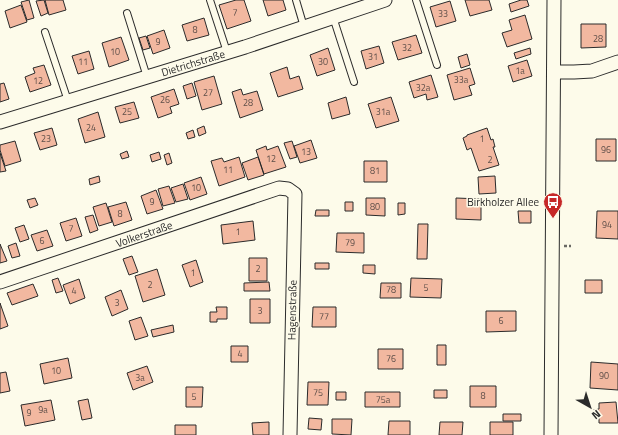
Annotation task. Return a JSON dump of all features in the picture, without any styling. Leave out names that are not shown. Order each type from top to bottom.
[{"type":"street","name":"Dietrichstraße","points":[[0,122],[227,52],[385,0]]},
{"type":"street","points":[[551,435],[554,0]]},
{"type":"street","points":[[554,72],[592,71],[618,62]]},
{"type":"street","name":"Volkerstraße","points":[[0,282],[279,188],[288,189]]},
{"type":"street","name":"Hagenstraße","points":[[288,189],[295,194],[290,435]]},
{"type":"lane","points":[[210,0],[227,52]]},
{"type":"lane","points":[[296,0],[304,27]]},
{"type":"lane","points":[[416,0],[437,65]]},
{"type":"lane","points":[[127,13],[147,77]]},
{"type":"lane","points":[[333,17],[354,82]]},
{"type":"lane","points":[[45,32],[68,101]]},
{"type":"building","points":[[29,0],[34,18],[27,20],[21,2]]},
{"type":"building","points":[[44,0],[48,13],[41,16],[36,1]]},
{"type":"building","points":[[45,0],[63,0],[66,10],[49,15]]},
{"type":"building","points":[[236,0],[244,0],[251,21],[227,29],[219,5]]},
{"type":"building","points":[[263,0],[283,0],[286,10],[268,16]]},
{"type":"building","points":[[465,0],[489,0],[492,10],[470,16]]},
{"type":"building","points":[[521,0],[527,0],[529,6],[511,12],[509,4]]},
{"type":"building","points":[[450,1],[456,21],[436,27],[430,7]]},
{"type":"building","points":[[21,5],[27,22],[10,28],[5,11]]},
{"type":"building","points":[[525,15],[532,39],[507,47],[502,33],[512,30],[509,20]]},
{"type":"building","points":[[204,18],[209,35],[187,41],[182,25]]},
{"type":"building","points":[[581,24],[606,24],[606,47],[581,48]]},
{"type":"building","points":[[164,30],[170,48],[153,54],[147,36]]},
{"type":"building","points":[[416,35],[422,53],[398,60],[392,42]]},
{"type":"building","points":[[146,36],[150,48],[143,50],[139,38]]},
{"type":"building","points":[[121,37],[129,60],[109,67],[102,43]]},
{"type":"building","points":[[379,46],[384,63],[366,69],[361,51]]},
{"type":"building","points":[[328,48],[335,70],[317,76],[310,55]]},
{"type":"building","points":[[530,48],[531,54],[516,59],[514,53]]},
{"type":"building","points":[[89,51],[94,69],[78,74],[72,56]]},
{"type":"building","points":[[467,54],[470,65],[461,68],[458,57]]},
{"type":"building","points":[[527,60],[532,76],[513,82],[508,66]]},
{"type":"building","points":[[44,65],[51,85],[30,92],[25,77],[35,73],[33,68]]},
{"type":"building","points":[[287,67],[290,79],[299,76],[303,89],[278,97],[270,73]]},
{"type":"building","points":[[470,68],[475,84],[469,86],[472,95],[454,100],[447,75]]},
{"type":"building","points":[[431,75],[438,97],[427,100],[426,94],[414,98],[409,82]]},
{"type":"building","points":[[214,76],[222,104],[202,110],[194,82]]},
{"type":"building","points":[[4,83],[9,99],[0,102],[0,84]]},
{"type":"building","points":[[192,83],[196,96],[187,99],[183,86]]},
{"type":"building","points":[[174,89],[179,104],[170,107],[172,113],[158,118],[151,97]]},
{"type":"building","points":[[241,89],[243,95],[257,91],[263,110],[240,118],[232,92]]},
{"type":"building","points":[[346,97],[350,114],[332,119],[328,103]]},
{"type":"building","points":[[391,97],[399,121],[376,128],[368,104]]},
{"type":"building","points":[[134,102],[139,118],[120,123],[115,107]]},
{"type":"building","points":[[98,112],[105,137],[85,143],[78,119]]},
{"type":"building","points":[[204,126],[206,133],[199,136],[197,129]]},
{"type":"building","points":[[52,128],[57,145],[40,150],[34,133]]},
{"type":"building","points":[[487,128],[491,140],[493,139],[495,147],[493,147],[499,165],[479,171],[471,148],[467,150],[463,138],[467,135]]},
{"type":"building","points":[[193,130],[195,137],[188,139],[186,133]]},
{"type":"building","points":[[596,139],[616,139],[616,161],[596,161]]},
{"type":"building","points":[[311,140],[317,158],[300,163],[294,146]]},
{"type":"building","points":[[15,141],[21,161],[5,166],[0,145]]},
{"type":"building","points":[[292,141],[297,157],[290,159],[284,143]]},
{"type":"building","points":[[266,146],[267,150],[278,146],[286,167],[264,174],[256,150]]},
{"type":"building","points":[[127,151],[129,157],[122,159],[120,154]]},
{"type":"building","points":[[159,152],[161,159],[152,162],[150,155]]},
{"type":"building","points":[[0,153],[6,171],[0,172]]},
{"type":"building","points":[[169,153],[172,163],[167,165],[164,155]]},
{"type":"building","points":[[239,157],[245,177],[219,186],[211,161],[222,158],[224,162]]},
{"type":"building","points":[[258,157],[264,175],[248,180],[242,163]]},
{"type":"building","points":[[364,161],[387,161],[387,182],[364,182]]},
{"type":"building","points":[[99,176],[100,182],[90,185],[89,179]]},
{"type":"building","points":[[495,176],[496,193],[479,194],[478,177]]},
{"type":"building","points":[[201,177],[207,194],[190,200],[184,183]]},
{"type":"building","points":[[183,184],[188,199],[176,202],[171,188]]},
{"type":"building","points":[[169,186],[175,203],[163,206],[158,189]]},
{"type":"building","points":[[156,190],[163,209],[147,214],[141,196]]},
{"type":"building","points":[[35,198],[38,205],[30,208],[27,200]]},
{"type":"building","points":[[366,198],[385,198],[385,216],[366,215]]},
{"type":"building","points":[[456,198],[481,199],[481,220],[456,219]]},
{"type":"building","points":[[126,202],[132,220],[114,226],[108,207]]},
{"type":"building","points":[[345,202],[353,202],[353,211],[345,211]]},
{"type":"building","points":[[106,203],[112,222],[99,226],[93,207]]},
{"type":"building","points":[[398,203],[405,203],[405,214],[398,215]]},
{"type":"building","points":[[316,210],[329,210],[329,216],[315,216]]},
{"type":"building","points":[[518,211],[531,211],[531,223],[519,223]]},
{"type":"building","points":[[597,211],[618,211],[618,239],[596,238]]},
{"type":"building","points":[[93,215],[98,230],[90,233],[85,217]]},
{"type":"building","points":[[76,218],[82,236],[66,241],[60,223]]},
{"type":"building","points":[[253,221],[255,240],[223,244],[221,225]]},
{"type":"building","points":[[418,224],[428,224],[427,259],[417,259]]},
{"type":"building","points":[[24,225],[29,239],[20,242],[15,228]]},
{"type":"building","points":[[47,230],[53,246],[37,251],[31,235]]},
{"type":"building","points":[[337,233],[364,233],[364,253],[336,252]]},
{"type":"building","points":[[16,243],[20,256],[12,258],[8,246]]},
{"type":"building","points":[[0,244],[7,261],[0,263]]},
{"type":"building","points":[[132,256],[138,272],[129,275],[123,259]]},
{"type":"building","points":[[249,258],[267,258],[267,281],[249,281]]},
{"type":"building","points":[[196,260],[203,282],[190,287],[182,265]]},
{"type":"building","points":[[315,263],[329,263],[329,269],[315,269]]},
{"type":"building","points":[[363,265],[375,265],[375,274],[363,273]]},
{"type":"building","points":[[157,269],[165,295],[143,302],[135,276]]},
{"type":"building","points":[[58,278],[63,291],[56,293],[52,280]]},
{"type":"building","points":[[411,278],[442,279],[441,298],[410,297]]},
{"type":"building","points":[[79,279],[85,298],[70,304],[63,285]]},
{"type":"building","points":[[585,280],[602,280],[602,293],[585,293]]},
{"type":"building","points":[[269,282],[270,291],[244,291],[244,283]]},
{"type":"building","points":[[381,283],[401,283],[401,298],[380,298]]},
{"type":"building","points":[[33,284],[38,296],[12,305],[7,293]]},
{"type":"building","points":[[121,290],[128,309],[112,316],[105,297]]},
{"type":"building","points":[[250,299],[270,299],[270,323],[250,323]]},
{"type":"building","points":[[0,303],[8,326],[0,329]]},
{"type":"building","points":[[216,307],[227,307],[227,319],[217,319],[217,322],[210,322],[210,312],[217,312]]},
{"type":"building","points":[[313,307],[336,307],[336,327],[312,327]]},
{"type":"building","points":[[486,311],[516,311],[516,331],[486,332]]},
{"type":"building","points":[[141,317],[148,336],[135,340],[129,321]]},
{"type":"building","points":[[173,325],[174,332],[153,337],[151,330]]},
{"type":"building","points":[[437,345],[446,345],[446,365],[437,365]]},
{"type":"building","points":[[231,346],[248,346],[248,362],[231,362]]},
{"type":"building","points":[[378,349],[403,349],[403,369],[378,369]]},
{"type":"building","points":[[68,358],[72,378],[44,384],[40,364]]},
{"type":"building","points":[[591,362],[618,364],[618,390],[590,388]]},
{"type":"building","points":[[147,366],[153,382],[133,390],[127,373]]},
{"type":"building","points":[[6,372],[10,391],[0,393],[0,373]]},
{"type":"building","points":[[308,382],[329,382],[328,405],[307,405]]},
{"type":"building","points":[[470,386],[496,386],[496,407],[470,407]]},
{"type":"building","points":[[186,387],[203,387],[202,407],[186,407]]},
{"type":"building","points":[[434,390],[447,390],[447,398],[434,398]]},
{"type":"building","points":[[336,392],[346,392],[346,400],[336,400]]},
{"type":"building","points":[[365,392],[400,392],[400,407],[365,407]]},
{"type":"building","points":[[88,399],[92,418],[82,420],[78,401]]},
{"type":"building","points":[[51,400],[55,420],[25,426],[21,405]]},
{"type":"building","points":[[616,402],[618,423],[599,423],[599,416],[593,417],[593,410],[599,409],[599,403]]},
{"type":"building","points":[[503,414],[521,414],[521,421],[503,421]]},
{"type":"building","points":[[309,418],[322,419],[321,430],[308,429]]},
{"type":"building","points":[[332,419],[352,419],[351,435],[332,434]]},
{"type":"building","points":[[389,421],[410,421],[410,435],[388,435]]},
{"type":"building","points":[[269,422],[269,435],[253,435],[252,423]]},
{"type":"building","points":[[440,422],[463,422],[462,435],[439,435]]},
{"type":"building","points":[[490,422],[513,422],[513,435],[490,435]]},
{"type":"building","points":[[175,425],[196,425],[196,435],[175,435]]},
{"type":"place","name":"Birkholzer Allee","points":[[553,219]]}]
